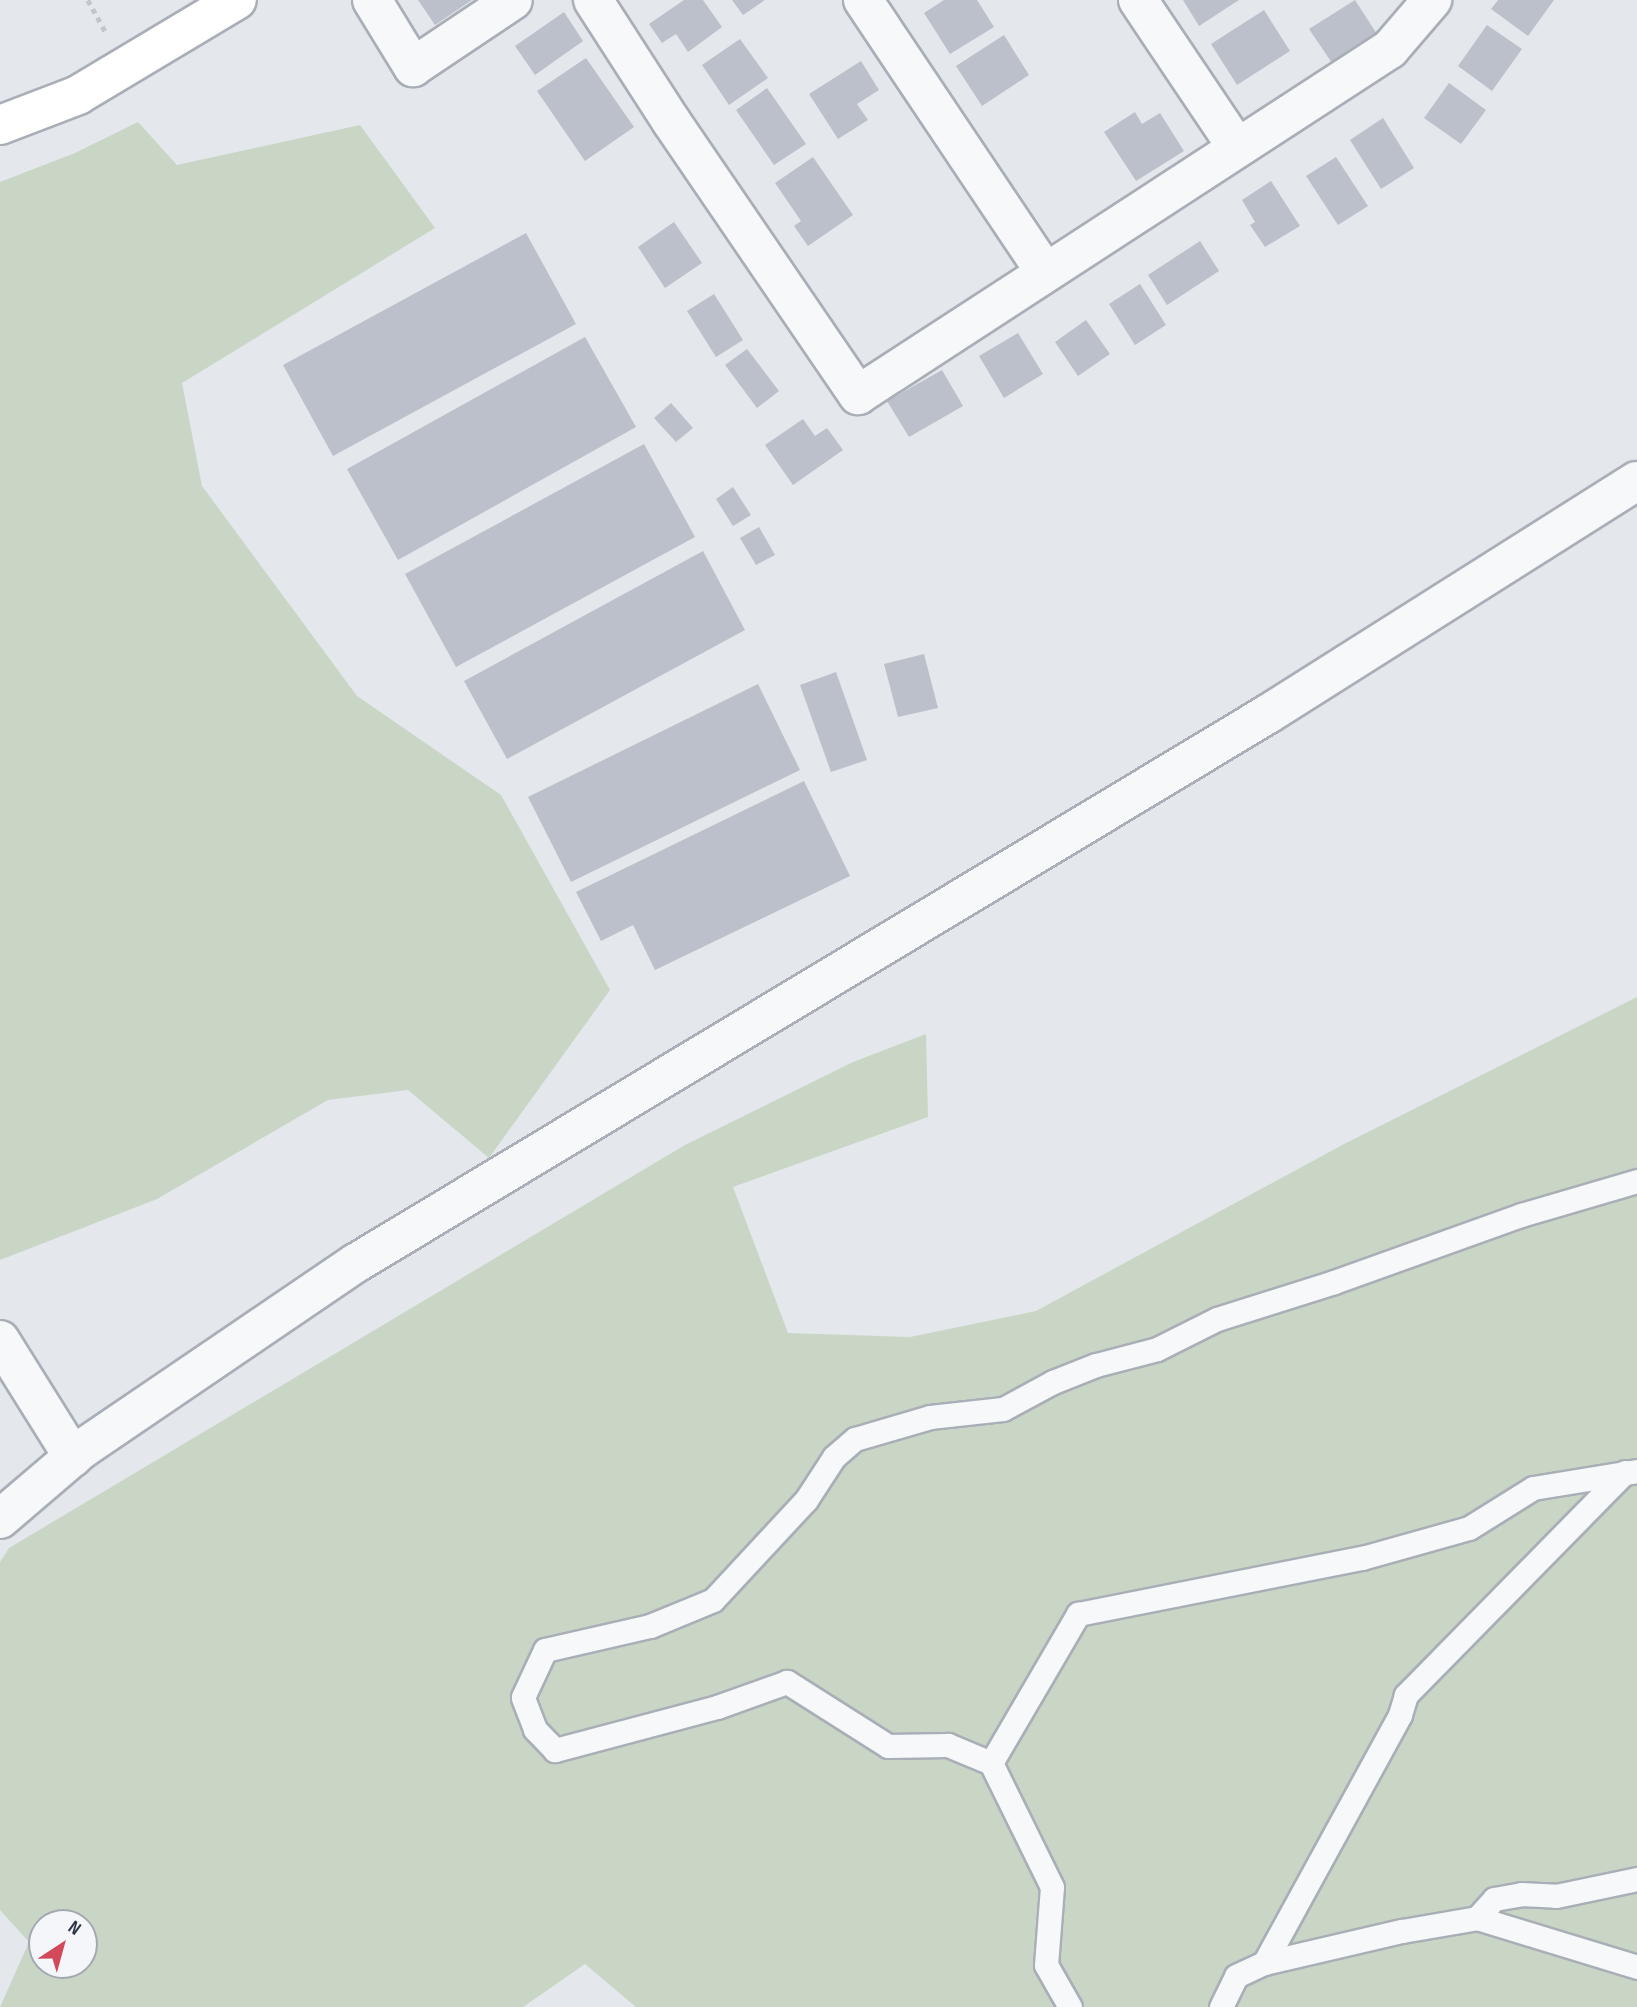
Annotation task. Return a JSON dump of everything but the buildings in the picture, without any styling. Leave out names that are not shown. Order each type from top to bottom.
[{"type":"street","points":[[0,125],[78,95],[237,0]]},
{"type":"street","points":[[372,0],[413,67],[513,0]]},
{"type":"street","points":[[593,0],[671,121],[858,395],[1236,146],[1390,49],[1415,7]]},
{"type":"street","points":[[863,0],[1045,272]]},
{"type":"street","points":[[1138,0],[1236,146]]},
{"type":"street","points":[[0,1519],[73,1457],[356,1263],[1268,714],[1637,481]]},
{"type":"street","points":[[0,1340],[73,1457]]},
{"type":"lane","points":[[1070,2007],[1046,1965],[1052,1887],[991,1763],[948,1745],[888,1746],[787,1682],[717,1707],[555,1750],[535,1729],[523,1697],[545,1650],[650,1626],[713,1600],[806,1500],[835,1457],[855,1439],[930,1417],[1003,1409],[1053,1382],[1096,1365],[1157,1349],[1217,1319],[1334,1282],[1521,1214],[1637,1181]]},
{"type":"lane","points":[[991,1763],[1078,1614],[1362,1558],[1469,1528],[1533,1488],[1631,1471]]},
{"type":"lane","points":[[1264,1963],[1401,1715],[1406,1695],[1631,1471]]},
{"type":"lane","points":[[1476,1918],[1494,1899],[1521,1894],[1556,1896],[1637,1879]]},
{"type":"lane","points":[[1221,2007],[1236,1976],[1264,1963],[1402,1931],[1476,1918],[1637,1967]]},
{"type":"path","points":[[88,0],[109,39]]},
{"type":"green space","points":[[138,122],[177,165],[360,125],[435,228],[182,383],[202,486],[357,696],[501,795],[610,990],[489,1158],[408,1090],[328,1100],[157,1199],[0,1260],[0,182],[75,153]]},
{"type":"green space","points":[[1637,997],[1637,2007],[636,2007],[585,1964],[523,2007],[0,2007],[28,1944],[28,1979],[98,1979],[98,1909],[28,1909],[28,1941],[0,1910],[0,1562],[9,1548],[685,1145],[853,1062],[926,1034],[928,1117],[733,1187],[788,1333],[910,1337],[1036,1311],[1346,1143]]}]
